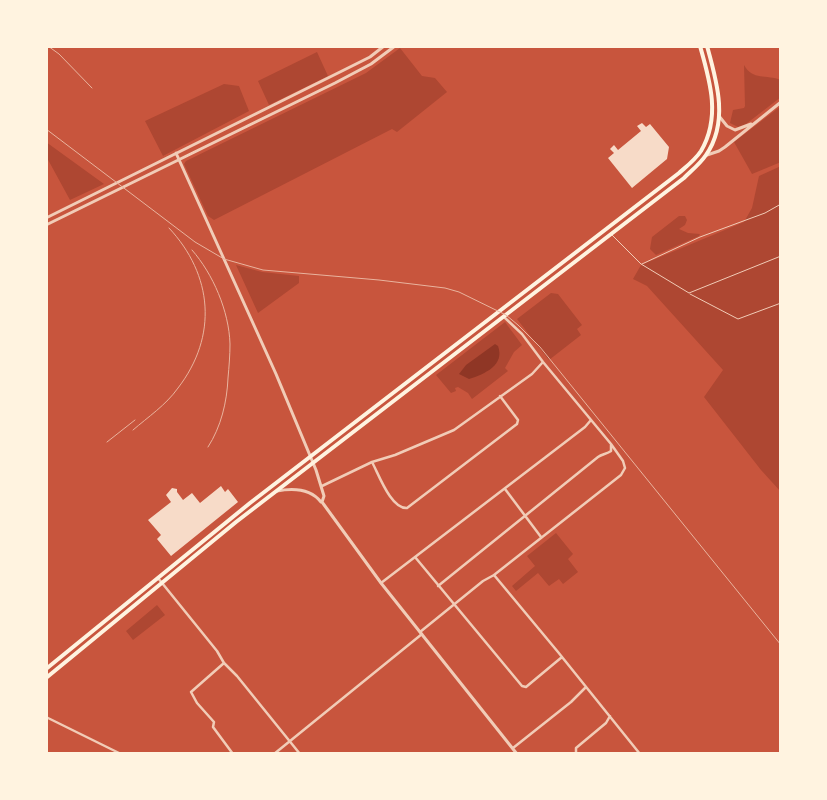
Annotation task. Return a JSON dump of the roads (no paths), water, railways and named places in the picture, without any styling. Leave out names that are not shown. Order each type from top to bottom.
[{"type":"main road","points":[[46,669],[157,577],[309,457],[581,249],[692,161],[701,151],[706,140],[711,123],[713,102],[711,86],[700,46]]},
{"type":"main road","points":[[46,678],[161,582],[312,462],[684,178],[706,155],[716,134],[719,115],[719,93],[707,46]]},
{"type":"street","points":[[46,218],[370,57],[384,46]]},
{"type":"street","points":[[46,225],[374,62],[395,46]]},
{"type":"street","points":[[370,57],[374,62]]},
{"type":"street","points":[[706,155],[719,151],[781,102]]},
{"type":"street","points":[[719,115],[727,126],[735,130],[756,121]]},
{"type":"street","points":[[176,153],[276,374],[322,486],[324,496],[322,502]]},
{"type":"street","points":[[274,754],[421,633],[453,604],[494,575],[621,475],[625,468],[623,460],[611,444],[522,334],[503,317]]},
{"type":"street","points":[[322,486],[372,462],[454,430],[532,374],[543,362]]},
{"type":"street","points":[[372,462],[388,494],[402,508],[407,508],[517,424],[518,420],[500,396]]},
{"type":"street","points":[[381,583],[505,490],[585,427],[591,420]]},
{"type":"street","points":[[438,586],[598,457],[611,451],[611,444]]},
{"type":"street","points":[[276,492],[290,489],[310,492],[322,502],[381,583],[517,754]]},
{"type":"street","points":[[505,490],[541,537]]},
{"type":"street","points":[[415,557],[522,686],[526,687],[562,656]]},
{"type":"street","points":[[494,575],[640,754]]},
{"type":"street","points":[[157,577],[224,663],[237,676],[300,754]]},
{"type":"street","points":[[224,663],[191,692],[214,722],[213,727],[233,754]]},
{"type":"street","points":[[513,748],[571,702],[586,687]]},
{"type":"street","points":[[576,754],[576,748],[606,723],[610,716]]},
{"type":"street","points":[[46,717],[121,754]]},
{"type":"lane","points":[[641,264],[700,237],[765,213],[781,204]]},
{"type":"lane","points":[[610,234],[641,264],[689,294],[738,318],[781,303]]},
{"type":"lane","points":[[689,294],[781,256]]},
{"type":"railway","points":[[48,46],[59,54],[92,88]]},
{"type":"railway","points":[[46,129],[195,242],[224,259],[263,270],[445,288],[459,292],[506,315],[540,347],[781,645]]},
{"type":"railway","points":[[133,430],[162,405],[178,388],[191,368],[200,348],[204,327],[205,306],[202,286],[195,266],[184,246],[169,228]]},
{"type":"railway","points":[[192,250],[207,270],[213,282],[223,306],[229,331],[230,344],[225,405],[220,423],[208,447]]},
{"type":"railway","points":[[107,442],[135,420]]}]
